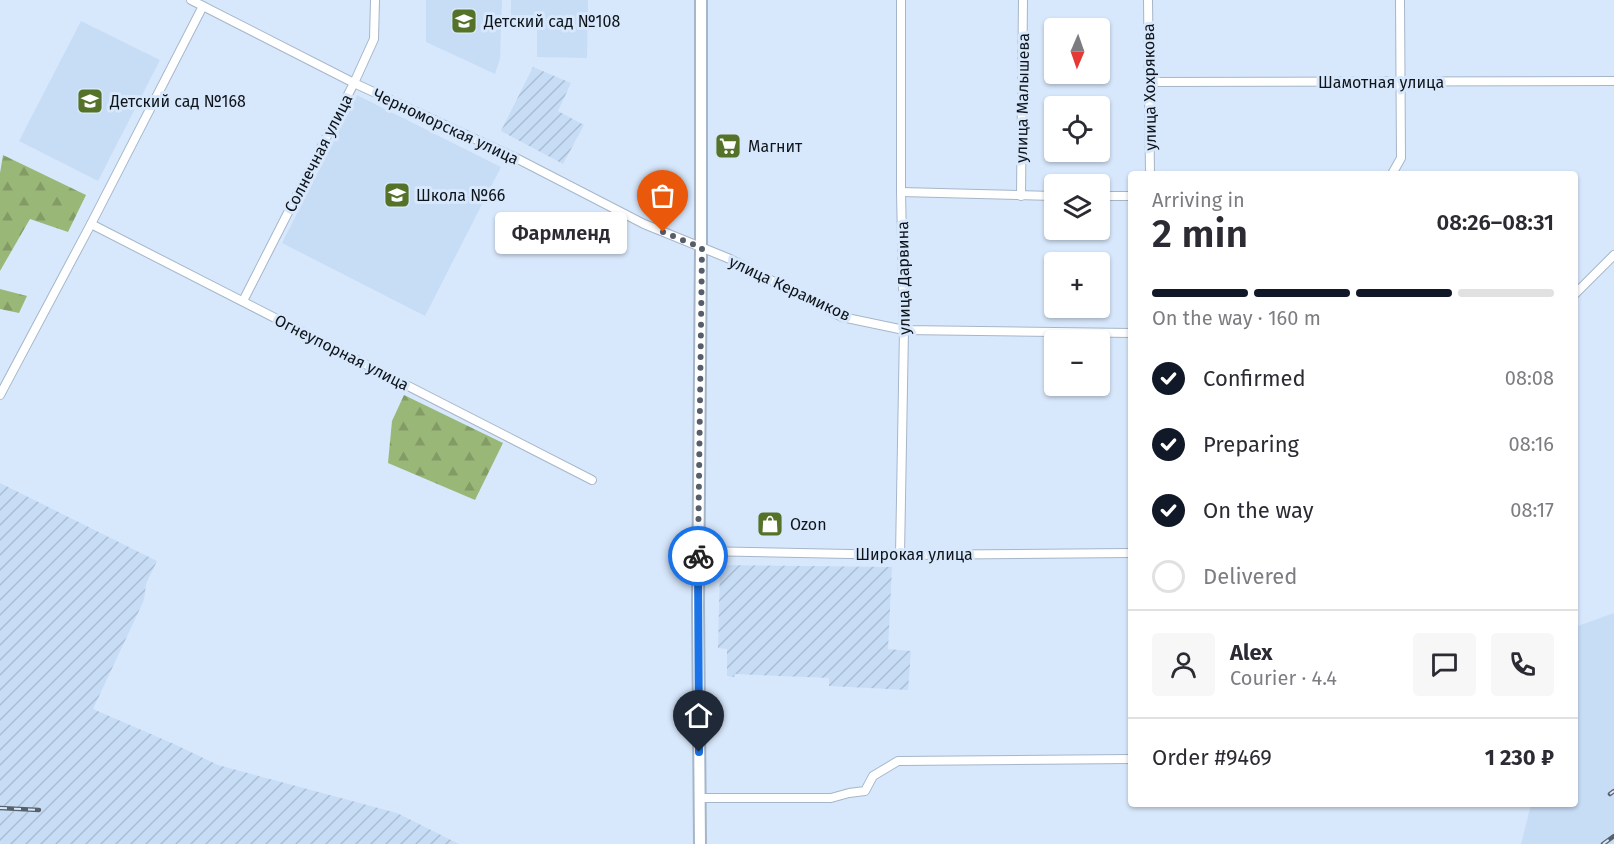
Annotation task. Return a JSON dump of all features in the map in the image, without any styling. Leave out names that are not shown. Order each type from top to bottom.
[{"type":"main road","points":[[700,844],[698,551],[702,248],[701,0]]},
{"type":"street","name":"Черноморская улица","points":[[191,0],[354,83],[514,157],[644,224],[702,248]]},
{"type":"street","name":"Солнечная улица","points":[[243,301],[374,39],[375,0]]},
{"type":"street","name":"улица Дарвина","points":[[900,555],[904,330],[901,0]]},
{"type":"street","name":"улица Малышева","points":[[1021,196],[1023,0]]},
{"type":"street","name":"улица Хохрякова","points":[[1148,0],[1150,171]]},
{"type":"street","points":[[1394,171],[1401,158],[1400,0]]},
{"type":"street","points":[[0,395],[91,224],[202,6]]},
{"type":"street","name":"Шамотная улица","points":[[1149,82],[1614,81]]},
{"type":"street","points":[[901,192],[1044,196]]},
{"type":"street","points":[[1110,196],[1128,196]]},
{"type":"street","name":"Огнеупорная улица","points":[[91,224],[592,480]]},
{"type":"street","name":"улица Керамиков","points":[[702,248],[730,259],[842,317],[904,330],[1128,333]]},
{"type":"street","points":[[1578,291],[1614,255]]},
{"type":"street","name":"Широкая улица","points":[[698,551],[900,555],[1128,553]]},
{"type":"street","points":[[699,798],[831,798],[864,791],[873,776],[898,761],[1128,759]]},
{"type":"shaded area","name":"Детский сад №108","points":[[426,0],[502,0],[500,59],[495,74],[426,42]]},
{"type":"shaded area","points":[[511,0],[588,0],[587,58],[537,57],[537,29],[511,29]]},
{"type":"shaded area","name":"Детский сад №168","points":[[81,21],[160,60],[98,181],[19,141]]},
{"type":"shaded area","points":[[533,67],[571,83],[558,111],[584,125],[563,164],[501,131]]},
{"type":"shaded area","name":"Школа №66","points":[[357,95],[501,167],[425,316],[282,243]]},
{"type":"shaded area","points":[[0,483],[157,561],[146,584],[144,600],[93,709],[218,765],[397,813],[459,844],[0,844]]},
{"type":"shaded area","points":[[720,565],[892,567],[888,649],[911,651],[908,690],[829,686],[829,678],[735,674],[734,677],[727,676],[727,649],[718,648]]},
{"type":"shaded area","points":[[1614,613],[1614,844],[1521,844],[1530,807],[1578,807],[1578,626]]},
{"type":"green space","points":[[3,155],[86,195],[68,232],[30,219],[0,271],[0,173]]},
{"type":"green space","points":[[0,289],[27,296],[19,313],[0,309]]},
{"type":"green space","points":[[404,395],[503,443],[475,500],[388,463],[392,421]]},
{"type":"railway","points":[[1610,794],[1614,791]]},
{"type":"railway","points":[[0,808],[39,810]]},
{"type":"railway","points":[[1603,844],[1614,836]]},
{"type":"way so far","points":[[663,232],[702,248],[698,556]]},
{"type":"place","name":"Детский сад №108","points":[[464,21]]},
{"type":"place","name":"Детский сад №168","points":[[90,101]]},
{"type":"place","name":"Магнит","points":[[728,146]]},
{"type":"place","name":"Школа №66","points":[[397,195]]},
{"type":"place","name":"Фармленд","points":[[663,232]]},
{"type":"place","name":"Ozon","points":[[770,524]]},
{"type":"route","points":[[698,556],[699,752]]}]
